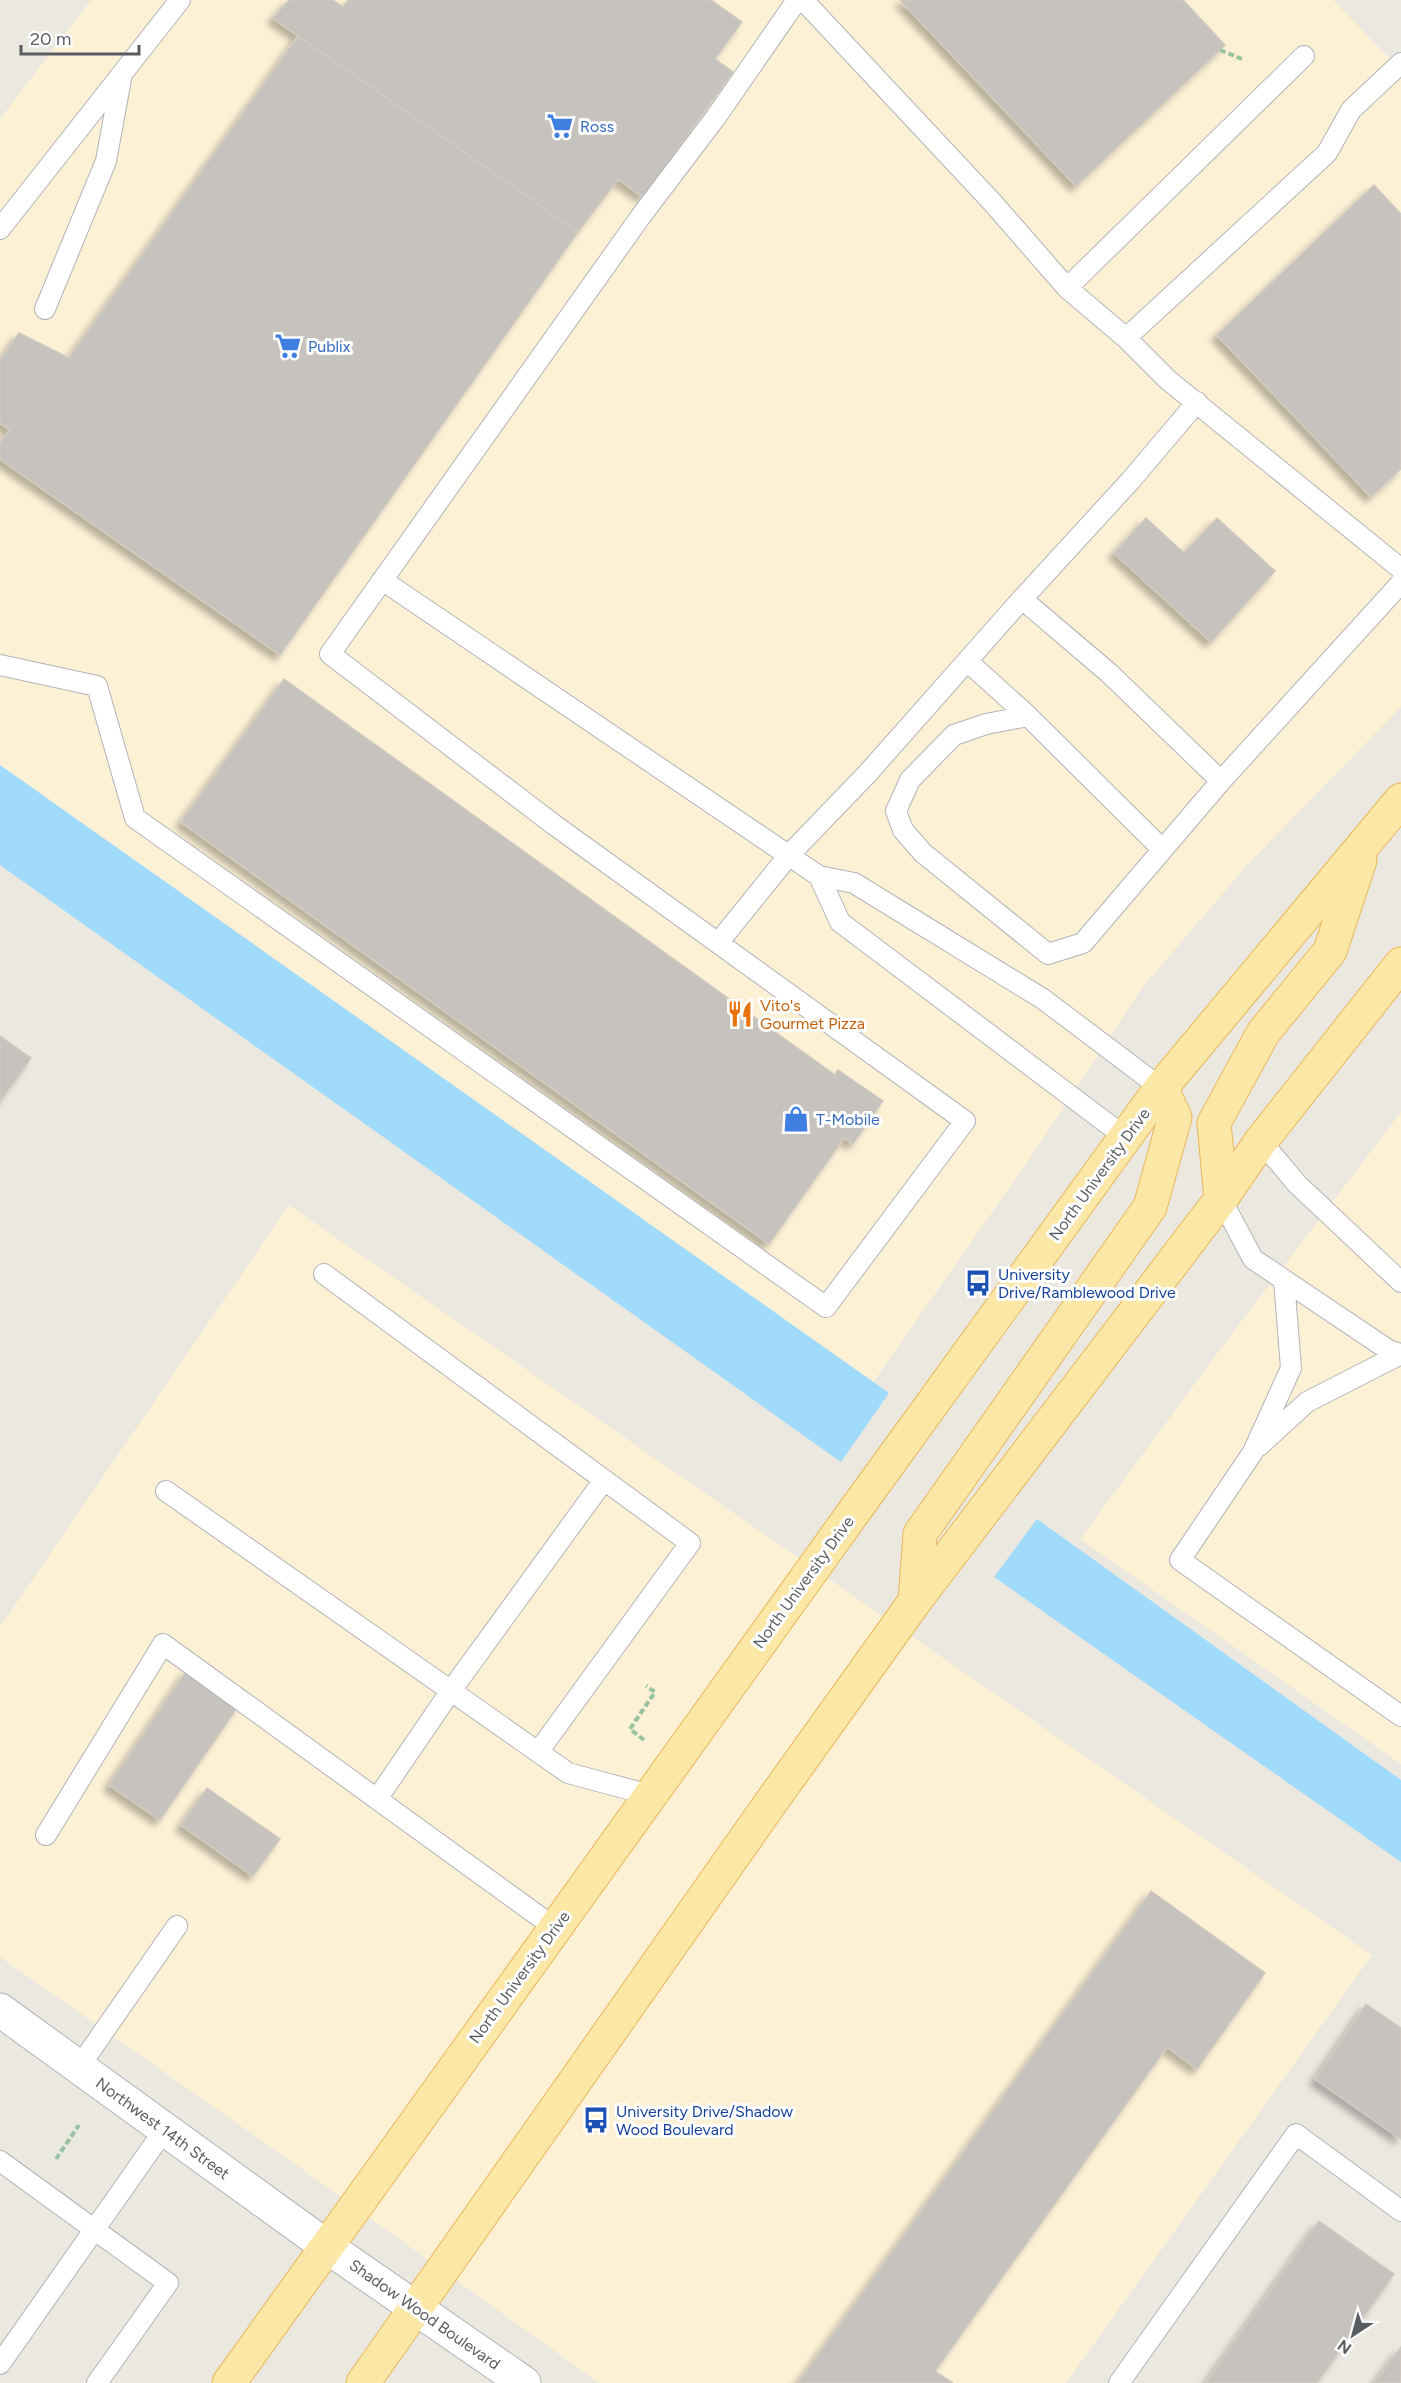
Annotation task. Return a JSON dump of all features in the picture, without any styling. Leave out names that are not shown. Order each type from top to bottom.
[{"type":"main road","name":"North University Drive","points":[[230,2383],[650,1795],[1161,1088],[1401,800]]},
{"type":"main road","points":[[1221,1198],[1214,1123],[1263,1033],[1330,951],[1366,842]]},
{"type":"main road","points":[[363,2383],[915,1601],[1261,1142],[1401,964]]},
{"type":"main road","points":[[915,1601],[920,1534],[1150,1208],[1175,1117],[1161,1088]]},
{"type":"street","name":"Northwest 14th Street","points":[[0,2010],[326,2246]]},
{"type":"street","name":"Shadow Wood Boulevard","points":[[326,2246],[524,2383]]},
{"type":"lane","points":[[0,229],[122,77],[180,0]]},
{"type":"lane","points":[[0,665],[97,686],[135,818],[826,1307],[965,1121],[553,824],[330,654],[641,216],[716,117],[797,0]]},
{"type":"lane","points":[[803,0],[992,202],[1067,288],[1126,338],[1168,380],[1401,568]]},
{"type":"lane","points":[[1067,288],[1304,56]]},
{"type":"lane","points":[[1126,338],[1327,153],[1351,110],[1401,63]]},
{"type":"lane","points":[[45,309],[106,161],[122,77]]},
{"type":"lane","points":[[718,943],[789,855],[867,774],[1131,480],[1197,402]]},
{"type":"lane","points":[[382,580],[819,876],[854,883],[1043,999],[1161,1088]]},
{"type":"lane","points":[[1028,716],[986,724],[954,735],[910,780],[896,811],[903,830],[923,853],[1048,954],[1083,943],[1221,781],[1401,583]]},
{"type":"lane","points":[[1022,599],[1109,673],[1221,781]]},
{"type":"lane","points":[[968,661],[1028,716],[1162,849]]},
{"type":"lane","points":[[819,876],[840,922],[1125,1137]]},
{"type":"lane","points":[[1261,1142],[1297,1184],[1401,1282]]},
{"type":"lane","points":[[1221,1198],[1252,1259],[1390,1351],[1401,1354]]},
{"type":"lane","points":[[324,1274],[690,1543],[538,1752]]},
{"type":"lane","points":[[1284,1280],[1291,1368],[1253,1452],[1180,1560],[1401,1716]]},
{"type":"lane","points":[[1253,1452],[1308,1402],[1401,1354]]},
{"type":"lane","points":[[377,1799],[450,1692],[604,1480]]},
{"type":"lane","points":[[166,1491],[568,1773],[650,1795]]},
{"type":"lane","points":[[46,1835],[163,1644],[555,1928]]},
{"type":"lane","points":[[79,2067],[177,1926]]},
{"type":"lane","points":[[0,2364],[165,2129]]},
{"type":"lane","points":[[1119,2383],[1296,2134],[1401,2211]]},
{"type":"lane","points":[[0,2161],[168,2283],[97,2383]]},
{"type":"path","points":[[1220,50],[1242,59]]},
{"type":"path","points":[[646,1686],[655,1692],[630,1729],[649,1744]]},
{"type":"path","points":[[56,2159],[79,2125]]},
{"type":"shaded area","points":[[91,0],[1333,0],[1401,70],[1401,707],[1250,862],[1142,988],[1035,1151],[867,1391],[0,773],[0,119]]},
{"type":"shaded area","points":[[1401,1112],[1401,1764],[1080,1539],[1231,1335]]},
{"type":"shaded area","points":[[289,1205],[1372,1955],[1066,2383],[599,2383],[295,2164],[0,1957],[0,1627]]},
{"type":"water","points":[[0,765],[889,1393],[841,1462],[0,865]]},
{"type":"water","points":[[1037,1519],[1401,1780],[1401,1862],[994,1577]]},
{"type":"building","name":"Ross","points":[[289,0],[333,0],[343,7],[348,0],[711,0],[742,22],[715,59],[733,72],[643,197],[618,179],[578,232],[273,18]]},
{"type":"building","points":[[900,0],[1183,0],[1225,45],[1076,186]]},
{"type":"building","name":"Publix","points":[[298,36],[578,232],[280,655],[0,459],[0,443],[10,430],[0,423],[0,360],[19,333],[69,358]]},
{"type":"building","points":[[1374,185],[1401,214],[1401,469],[1371,497],[1217,335]]},
{"type":"building","points":[[1146,518],[1184,553],[1217,518],[1275,571],[1211,642],[1114,553]]},
{"type":"building","points":[[284,679],[835,1075],[838,1070],[883,1101],[853,1144],[844,1138],[769,1244],[181,822]]},
{"type":"building","points":[[0,1036],[31,1058],[0,1102]]},
{"type":"building","points":[[187,1670],[239,1705],[160,1820],[109,1785]]},
{"type":"building","points":[[207,1788],[280,1839],[253,1876],[181,1825]]},
{"type":"building","points":[[1151,1891],[1265,1973],[1197,2069],[1167,2047],[935,2371],[953,2383],[798,2383]]},
{"type":"building","points":[[1366,2004],[1401,2028],[1401,2139],[1315,2079]]},
{"type":"building","points":[[1319,2221],[1394,2274],[1317,2383],[1206,2383]]},
{"type":"building","points":[[1401,2347],[1401,2383],[1375,2383]]},
{"type":"place","name":"Ross","points":[[560,126]]},
{"type":"place","name":"Publix","points":[[288,346]]},
{"type":"place","name":"Vito's Gourmet Pizza","points":[[740,1014]]},
{"type":"place","name":"T-Mobile","points":[[796,1119]]},
{"type":"place","name":"University Drive/Ramblewood Drive","points":[[978,1283]]},
{"type":"place","name":"University Drive/Shadow Wood Boulevard","points":[[596,2120]]}]
